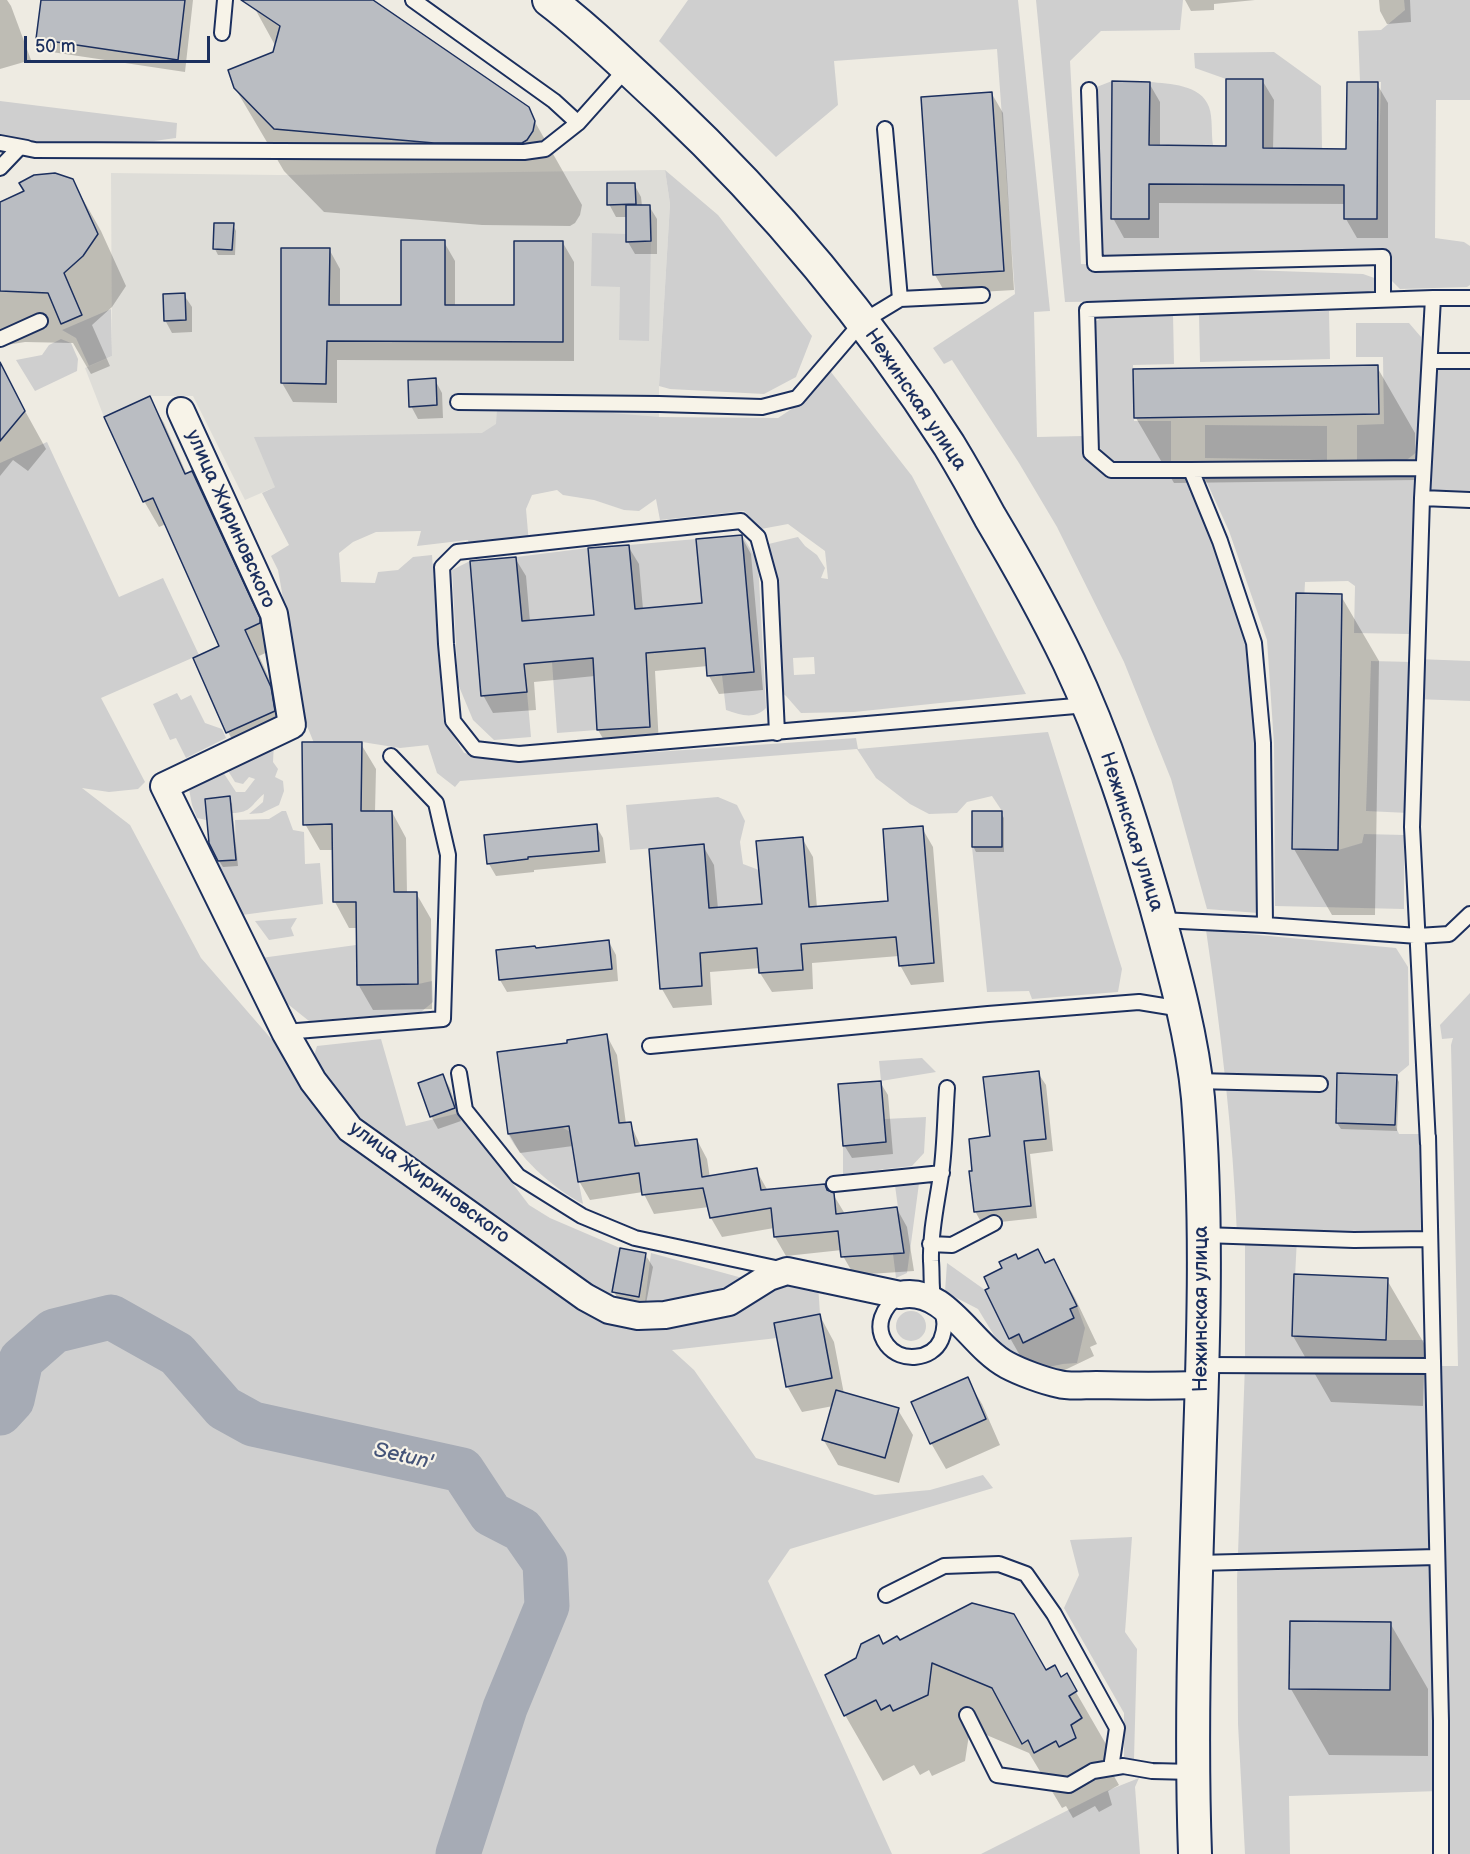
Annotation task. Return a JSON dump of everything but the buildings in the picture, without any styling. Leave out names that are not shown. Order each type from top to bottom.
[{"type":"street","name":"Нежинская улица","points":[[549,0],[627,68],[707,143],[762,200],[862,322],[947,443],[1031,585],[1071,667],[1133,827],[1160,920],[1182,1010],[1196,1081],[1203,1171],[1202,1375],[1193,1772],[1195,1854]]},
{"type":"street","name":"улица Жириновского","points":[[181,411],[274,614],[292,725],[164,786],[285,1032],[313,1081],[350,1129],[585,1297],[609,1310],[638,1316],[665,1315],[729,1302],[769,1277],[787,1271]]},
{"type":"street","points":[[787,1271],[900,1295],[923,1294],[954,1315],[976,1341],[1006,1364],[1059,1384],[1145,1387],[1202,1375]]},
{"type":"lane","points":[[222,33],[225,0]]},
{"type":"lane","points":[[413,0],[554,101],[578,123]]},
{"type":"lane","points":[[0,168],[20,147],[35,150],[524,153],[545,149],[578,123],[627,68]]},
{"type":"lane","points":[[1089,90],[1095,264],[1383,257],[1383,298]]},
{"type":"lane","points":[[885,129],[900,299]]},
{"type":"lane","points":[[0,142],[35,150]]},
{"type":"lane","points":[[458,402],[762,407],[796,398],[862,322],[900,299],[982,295]]},
{"type":"lane","points":[[1424,468],[1111,470],[1091,453],[1087,310],[1383,298],[1470,298]]},
{"type":"lane","points":[[1433,298],[1422,498],[1412,827],[1428,1140],[1441,1854]]},
{"type":"lane","points":[[0,339],[40,321]]},
{"type":"lane","points":[[1431,361],[1470,361]]},
{"type":"lane","points":[[1191,470],[1220,541],[1254,644],[1263,743],[1265,925]]},
{"type":"lane","points":[[1422,498],[1470,500]]},
{"type":"lane","points":[[777,733],[770,581],[758,537],[741,521],[457,552],[442,567],[453,720],[475,748],[519,754],[777,733],[1087,705]]},
{"type":"lane","points":[[285,1032],[443,1019],[448,855],[436,803],[391,756]]},
{"type":"lane","points":[[1160,920],[1418,936],[1449,934],[1470,914]]},
{"type":"lane","points":[[650,1046],[1139,1002],[1182,1010]]},
{"type":"lane","points":[[459,1073],[465,1110],[518,1176],[582,1216],[635,1238],[787,1271]]},
{"type":"lane","points":[[1196,1081],[1320,1084]]},
{"type":"lane","points":[[900,1295],[888,1304],[881,1318],[881,1333],[888,1347],[901,1355],[916,1358],[930,1353],[940,1342],[945,1327],[942,1312],[933,1300],[930,1244],[942,1173],[947,1088]]},
{"type":"lane","points":[[834,1184],[942,1173]]},
{"type":"lane","points":[[930,1244],[952,1245],[994,1223]]},
{"type":"lane","points":[[1203,1235],[1354,1240],[1430,1239]]},
{"type":"lane","points":[[1202,1375],[1432,1366]]},
{"type":"lane","points":[[1197,1563],[1437,1557]]},
{"type":"lane","points":[[886,1596],[944,1566],[999,1564],[1026,1574],[1054,1614],[1117,1728],[1111,1768]]},
{"type":"lane","points":[[967,1715],[997,1775],[1069,1785],[1093,1771],[1123,1766],[1152,1771],[1193,1772]]},
{"type":"shaded area","points":[[688,0],[1018,0],[1050,311],[1034,312],[1037,437],[1084,436],[1085,458],[1111,478],[1188,477],[1210,531],[1249,642],[1255,741],[1258,913],[1207,909],[1171,779],[1124,662],[1057,527],[1019,463],[952,360],[944,364],[933,348],[1015,294],[997,49],[834,61],[838,105],[776,157],[659,41]]},
{"type":"shaded area","points":[[1036,0],[1183,0],[1180,30],[1101,31],[1070,61],[1081,264],[1363,274],[1383,281],[1383,298],[1065,302]]},
{"type":"shaded area","points":[[1404,0],[1470,0],[1470,100],[1436,100],[1435,238],[1464,242],[1470,246],[1470,285],[1467,287],[1400,289],[1387,276],[1386,253],[1094,255],[1089,90],[1112,81],[1111,219],[1149,219],[1149,166],[1168,184],[1322,185],[1344,166],[1344,219],[1377,219],[1381,82],[1360,82],[1358,31],[1381,30],[1405,10]]},
{"type":"shaded area","points":[[1274,52],[1321,86],[1322,149],[1263,148],[1263,79],[1226,79],[1195,68],[1194,53]]},
{"type":"shaded area","points":[[1150,82],[1184,87],[1205,99],[1210,111],[1213,145],[1149,145]]},
{"type":"shaded area","points":[[0,101],[177,123],[176,138],[154,141],[35,145],[0,138]]},
{"type":"shaded area","points":[[665,170],[670,204],[659,386],[659,451],[275,487],[245,500],[193,396],[150,396],[104,417],[85,368],[112,356],[111,173],[279,175]]},
{"type":"shaded area","points":[[665,170],[718,215],[812,336],[796,377],[764,394],[670,389],[659,386],[670,204]]},
{"type":"shaded area","points":[[592,233],[626,234],[627,242],[651,241],[649,341],[619,340],[620,287],[591,286]]},
{"type":"shaded area","points":[[111,309],[112,356],[89,366],[76,338],[62,330]]},
{"type":"shaded area","points":[[1329,311],[1330,359],[1200,362],[1199,314]]},
{"type":"shaded area","points":[[1173,314],[1174,364],[1133,365],[1134,421],[1171,421],[1171,463],[1113,464],[1098,446],[1093,323],[1106,315]]},
{"type":"shaded area","points":[[1356,323],[1409,323],[1421,337],[1421,449],[1404,462],[1357,462],[1357,425],[1384,424],[1383,357],[1356,357]]},
{"type":"shaded area","points":[[61,339],[71,343],[78,359],[77,371],[35,391],[16,360],[42,355],[49,345]]},
{"type":"shaded area","points":[[1431,361],[1470,361],[1470,500],[1422,498]]},
{"type":"shaded area","points":[[831,372],[912,476],[1026,694],[854,712],[801,713],[776,688],[760,546],[798,537],[817,555],[825,568],[821,578],[828,579],[825,551],[788,524],[761,529],[744,511],[660,520],[656,499],[639,511],[624,510],[594,500],[563,495],[557,490],[532,495],[526,509],[529,544],[470,550],[468,540],[417,546],[421,531],[376,532],[353,542],[339,553],[341,582],[375,583],[378,572],[398,570],[413,557],[432,555],[443,719],[464,753],[528,761],[856,738],[858,749],[1048,732],[1122,969],[1118,992],[1032,999],[1029,991],[987,992],[972,847],[1001,847],[1002,811],[992,796],[967,802],[957,813],[929,814],[910,804],[876,778],[857,749],[460,781],[455,787],[437,773],[428,745],[400,748],[362,742],[314,743],[305,721],[278,570],[271,556],[289,545],[262,493],[275,487],[254,437],[482,433],[496,424],[497,410],[516,405],[659,417],[778,418],[799,404]],"holes":[[[814,657],[815,674],[794,675],[793,658]]]},
{"type":"shaded area","points":[[1205,425],[1327,426],[1327,460],[1205,458]]},
{"type":"shaded area","points":[[47,442],[119,597],[163,578],[199,655],[101,698],[145,782],[138,789],[109,792],[82,788],[130,825],[201,958],[307,1080],[340,1130],[636,1327],[732,1315],[748,1306],[765,1291],[782,1285],[818,1284],[820,1314],[774,1323],[777,1338],[672,1350],[694,1370],[756,1458],[875,1495],[930,1490],[983,1475],[993,1488],[790,1549],[768,1581],[892,1854],[0,1854],[0,463]]},
{"type":"shaded area","points":[[1414,475],[1409,634],[1354,633],[1355,586],[1348,581],[1305,582],[1292,849],[1338,850],[1362,843],[1364,834],[1404,835],[1404,909],[1275,906],[1274,744],[1267,640],[1229,531],[1204,476]]},
{"type":"shaded area","points":[[742,535],[758,562],[766,708],[752,715],[742,715],[726,710],[722,675],[754,672]]},
{"type":"shaded area","points":[[696,539],[702,603],[635,609],[629,545]]},
{"type":"shaded area","points":[[588,548],[594,615],[522,621],[516,557]]},
{"type":"shaded area","points":[[470,561],[481,696],[527,692],[531,737],[494,740],[473,720],[458,684],[452,570]]},
{"type":"shaded area","points":[[625,655],[626,680],[594,682],[597,730],[557,733],[552,662]]},
{"type":"shaded area","points":[[1417,659],[1470,661],[1470,701],[1415,699]]},
{"type":"shaded area","points":[[1371,661],[1412,662],[1409,813],[1366,811]]},
{"type":"shaded area","points":[[177,693],[181,700],[191,695],[205,723],[222,729],[226,738],[186,758],[176,738],[170,740],[153,704]]},
{"type":"shaded area","points":[[274,743],[273,762],[278,769],[275,777],[283,781],[284,791],[279,805],[262,813],[249,814],[263,802],[264,794],[247,810],[232,813],[229,796],[205,799],[207,816],[211,821],[197,818],[189,789],[199,780],[221,769],[236,792],[245,792],[255,779],[249,777],[243,784],[235,782],[225,766]]},
{"type":"shaded area","points":[[718,797],[737,805],[745,821],[740,842],[743,864],[759,870],[762,904],[709,908],[704,844],[630,850],[626,805]]},
{"type":"shaded area","points":[[286,811],[293,830],[304,832],[305,864],[320,863],[323,904],[242,915],[217,861],[236,860],[235,820],[269,819]]},
{"type":"shaded area","points":[[297,918],[291,928],[294,936],[269,940],[255,921]]},
{"type":"shaded area","points":[[1206,930],[1396,948],[1408,967],[1409,1065],[1397,1075],[1338,1073],[1336,1123],[1395,1125],[1399,1134],[1419,1134],[1421,1239],[1297,1238],[1292,1336],[1432,1340],[1432,1366],[1458,1366],[1451,1045],[1453,1038],[1442,1039],[1440,1025],[1470,993],[1470,1854],[1440,1854],[1439,1791],[1289,1796],[1290,1854],[1245,1854],[1238,1724],[1237,1580],[1245,1365],[1245,1236],[1237,1235],[1229,1121]],"holes":[[[1290,1621],[1391,1622],[1390,1690],[1289,1689]]]},
{"type":"shaded area","points":[[356,945],[357,984],[418,984],[432,981],[433,1002],[421,1012],[309,1021],[284,1001],[261,958]]},
{"type":"shaded area","points":[[381,1039],[406,1126],[459,1113],[529,1205],[550,1218],[620,1248],[611,1297],[596,1294],[360,1125],[312,1062],[317,1046]]},
{"type":"shaded area","points":[[922,1058],[936,1072],[881,1081],[879,1061]]},
{"type":"shaded area","points":[[926,1117],[924,1153],[912,1166],[843,1174],[843,1146],[886,1142],[885,1119]]},
{"type":"shaded area","points":[[561,1127],[569,1131],[583,1204],[541,1174],[522,1154],[508,1134]]},
{"type":"shaded area","points":[[920,1176],[907,1273],[896,1278],[893,1254],[904,1252],[894,1178]]},
{"type":"shaded area","points":[[651,1253],[746,1279],[740,1284],[657,1303],[645,1302]]},
{"type":"shaded area","points":[[947,1263],[985,1290],[1008,1338],[1019,1334],[1023,1343],[1074,1318],[1070,1309],[1077,1306],[1085,1328],[1077,1363],[1048,1367],[1003,1350],[978,1309],[945,1292]]},
{"type":"shaded area","points":[[911,1311],[922,1315],[926,1326],[922,1337],[911,1341],[900,1337],[896,1326],[900,1315]]},
{"type":"shaded area","points":[[1132,1537],[1125,1632],[1137,1649],[1134,1759],[1124,1758],[1124,1713],[1064,1608],[1079,1575],[1070,1540]]},
{"type":"shaded area","points":[[1139,1778],[1135,1787],[1140,1854],[981,1854],[1104,1792]]},
{"type":"waterway","name":"Setun'","points":[[0,1413],[12,1400],[21,1360],[54,1331],[111,1317],[177,1354],[224,1408],[253,1424],[462,1470],[491,1514],[522,1530],[545,1563],[547,1606],[505,1708],[458,1854]]}]
